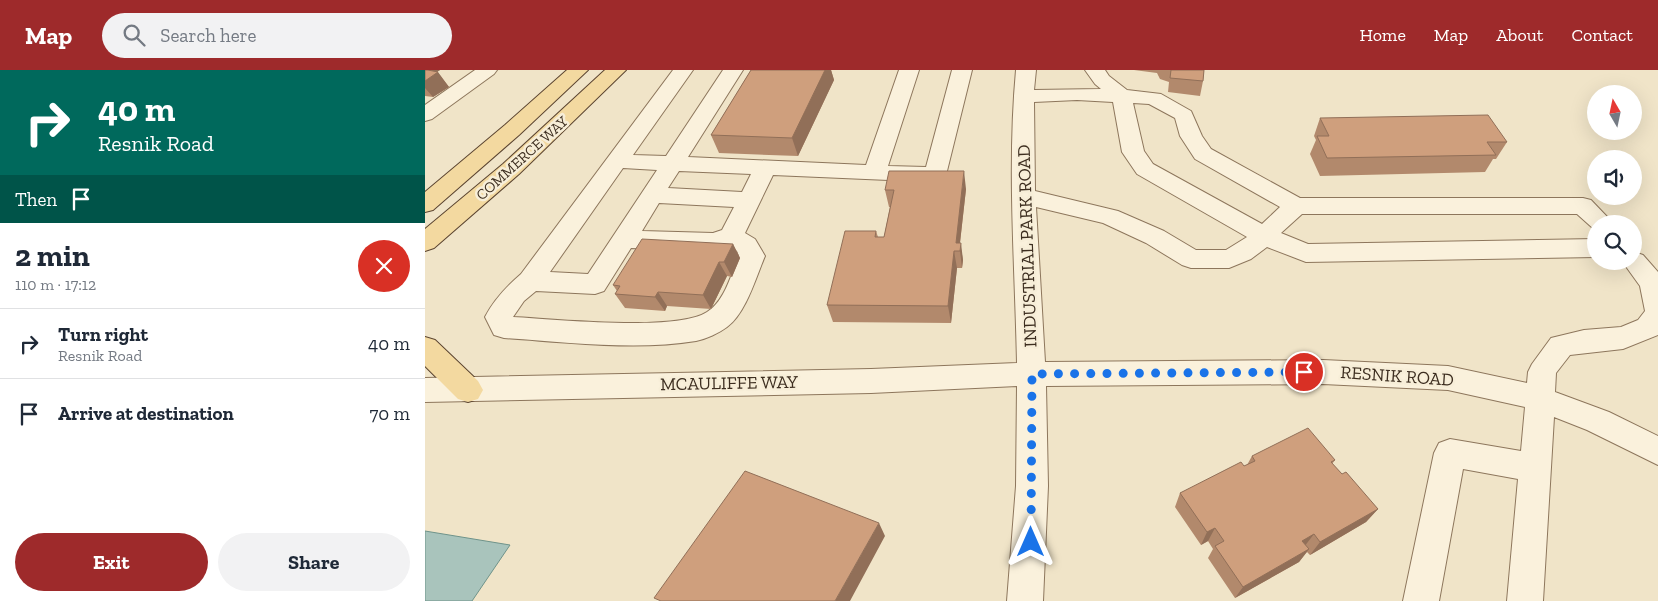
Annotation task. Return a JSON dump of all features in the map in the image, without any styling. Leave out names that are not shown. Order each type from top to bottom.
[{"type":"main road","name":"COMMERCE WAY","points":[[425,204],[512,130],[578,70]]},
{"type":"main road","name":"COMMERCE WAY","points":[[430,238],[518,162],[616,70]]},
{"type":"main road","points":[[425,185],[465,152],[512,130]]},
{"type":"main road","points":[[425,258],[430,238]]},
{"type":"main road","points":[[425,348],[469,390]]},
{"type":"street","points":[[425,115],[487,70]]},
{"type":"street","points":[[683,70],[530,281],[515,294],[498,317],[504,327],[598,333],[659,333],[697,330],[718,319],[729,308],[752,256],[746,245],[731,236]]},
{"type":"street","points":[[530,281],[595,284],[733,70]]},
{"type":"street","points":[[874,173],[909,70]]},
{"type":"street","points":[[617,161],[935,175],[962,70]]},
{"type":"street","name":"INDUSTRIAL PARK ROAD","points":[[1025,601],[1031,542],[1032,374],[1024,196],[1023,96],[1026,70]]},
{"type":"street","points":[[1095,70],[1102,80],[1122,96],[1133,152],[1145,169],[1263,236],[1306,253],[1587,248]]},
{"type":"street","points":[[1023,96],[1077,94],[1154,98],[1184,115],[1191,136],[1203,154],[1297,206],[1583,206],[1592,215]]},
{"type":"street","points":[[624,239],[714,242],[731,236],[765,169]]},
{"type":"street","points":[[653,195],[749,200]]},
{"type":"street","points":[[1024,196],[1110,217],[1155,237],[1191,259],[1229,259],[1242,253],[1297,206]]},
{"type":"street","points":[[1525,601],[1542,372],[1561,346],[1584,341],[1623,338],[1648,328],[1658,312],[1652,283],[1642,270]]},
{"type":"street","name":"RESNIK ROAD","points":[[1032,374],[1323,372],[1448,378],[1539,399],[1597,421],[1656,448]]},
{"type":"street","name":"MCAULIFFE WAY","points":[[425,390],[871,381],[1032,374]]},
{"type":"street","points":[[1421,601],[1450,453],[1534,467]]},
{"type":"water","points":[[425,531],[510,545],[472,601],[425,601]]},
{"type":"building","points":[[425,70],[428,70],[438,72],[425,81]]},
{"type":"building","points":[[751,70],[825,70],[792,138],[711,135]]},
{"type":"building","points":[[1171,70],[1204,70],[1203,81],[1170,78]]},
{"type":"building","points":[[1488,115],[1507,142],[1487,142],[1496,155],[1327,158],[1317,136],[1329,136],[1320,118]]},
{"type":"building","points":[[889,171],[964,171],[956,243],[961,243],[960,251],[954,251],[948,306],[827,305],[845,231],[876,231],[875,237],[884,237],[894,190],[885,190]]},
{"type":"building","points":[[642,239],[733,244],[724,262],[719,262],[703,295],[658,292],[655,297],[615,294],[620,286],[613,285]]},
{"type":"building","points":[[1308,428],[1335,460],[1331,462],[1342,474],[1346,472],[1378,509],[1320,542],[1314,534],[1302,541],[1309,549],[1243,587],[1215,546],[1224,541],[1215,528],[1207,532],[1180,493],[1241,462],[1244,466],[1255,461],[1252,456]]},
{"type":"building","points":[[745,471],[879,523],[835,601],[661,601],[654,598]]},
{"type":"route","points":[[1031,542],[1032,374],[1304,372]]}]
